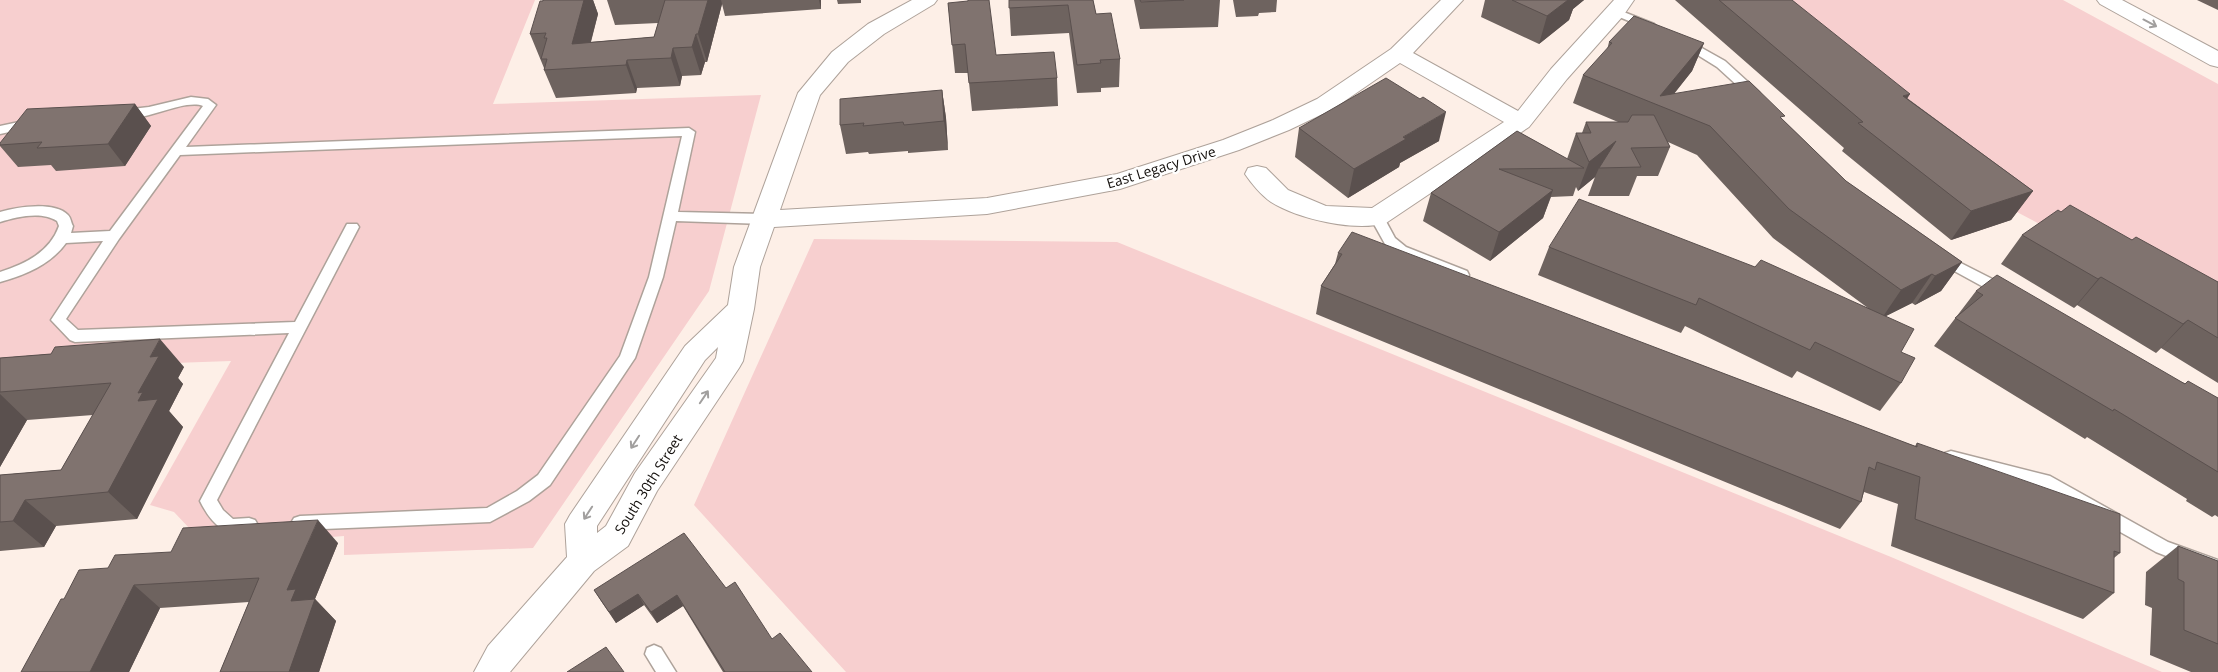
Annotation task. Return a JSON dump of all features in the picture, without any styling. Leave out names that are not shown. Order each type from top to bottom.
[{"type":"street","name":"South 30th Street","points":[[491,672],[500,658],[583,561],[617,536],[646,482],[729,361],[741,309],[747,267],[808,93],[840,57],[876,29],[927,0]]},
{"type":"street","name":"East Legacy Drive","points":[[765,219],[988,206],[1120,181],[1231,145],[1281,125],[1325,104],[1399,54],[1453,0]]},
{"type":"street","points":[[2107,0],[2218,60]]},
{"type":"street","points":[[2138,0],[2218,43]]},
{"type":"street","points":[[1257,174],[1279,196],[1322,214],[1376,217],[1521,122],[1559,74],[1620,6]]},
{"type":"street","points":[[1399,54],[1521,122]]},
{"type":"street","points":[[583,561],[581,524],[650,418],[695,354],[741,309]]},
{"type":"street","name":"South 30th Street","points":[[650,418],[686,423]]},
{"type":"lane","points":[[1620,6],[1721,64],[1768,107]]},
{"type":"lane","points":[[114,115],[150,111],[185,101],[208,103],[210,105],[114,236],[58,320],[75,336],[299,328]]},
{"type":"lane","points":[[0,130],[43,121]]},
{"type":"lane","points":[[178,151],[689,132],[656,277],[627,358],[544,480],[523,496],[490,515],[280,524]]},
{"type":"lane","points":[[0,217],[19,212],[48,211],[58,215],[64,221],[65,229],[62,238],[42,258],[26,267],[0,277]]},
{"type":"lane","points":[[669,216],[765,219]]},
{"type":"lane","points":[[1376,217],[1390,241],[1400,250],[1480,282]]},
{"type":"lane","points":[[260,525],[230,526],[217,515],[208,501],[352,227]]},
{"type":"lane","points":[[62,238],[114,236]]},
{"type":"lane","points":[[1933,254],[2018,300]]},
{"type":"lane","points":[[1940,456],[2044,481],[2162,547],[2218,568]]},
{"type":"lane","points":[[654,654],[667,672]]},
{"type":"shaded area","points":[[0,0],[535,0],[493,104],[761,95],[709,291],[533,548],[344,555],[344,536],[207,547],[174,512],[150,505],[231,361],[3,369],[0,373]]},
{"type":"shaded area","points":[[1756,0],[2063,0],[2218,84],[2218,318],[1994,200]]},
{"type":"shaded area","points":[[814,239],[1117,242],[1891,557],[2162,672],[846,672],[694,505]]},
{"type":"building","points":[[584,0],[572,44],[654,37],[665,0],[708,0],[692,47],[673,48],[671,58],[627,60],[626,65],[544,70],[547,59],[541,59],[547,38],[544,38],[546,33],[530,34],[540,1]]},
{"type":"building","points":[[968,0],[989,0],[996,55],[1054,52],[1057,78],[969,83],[965,44],[952,45],[948,3]]},
{"type":"building","points":[[1009,0],[1093,0],[1096,14],[1111,13],[1120,59],[1100,60],[1101,63],[1077,65],[1068,5],[1009,8]]},
{"type":"building","points":[[1140,0],[1184,0],[1141,2]]},
{"type":"building","points":[[1512,0],[1568,0],[1547,16]]},
{"type":"building","points":[[1719,0],[1792,0],[1910,94],[1903,96],[2033,191],[1971,211],[1858,123],[1863,122]]},
{"type":"building","points":[[1634,16],[1704,43],[1660,96],[1749,81],[1785,116],[1780,117],[1846,181],[1962,262],[1935,276],[1932,274],[1901,290],[1789,209],[1710,126],[1583,75],[1612,43],[1609,42]]},
{"type":"building","points":[[1386,78],[1420,99],[1423,97],[1446,112],[1403,137],[1406,139],[1354,169],[1299,128]]},
{"type":"building","points":[[942,90],[944,121],[904,125],[903,122],[863,126],[864,123],[840,125],[840,99]]},
{"type":"building","points":[[135,104],[108,144],[37,148],[42,142],[0,145],[27,109]]},
{"type":"building","points":[[1632,115],[1654,115],[1670,147],[1631,148],[1641,167],[1599,168],[1616,141],[1589,162],[1576,133],[1591,133],[1586,122],[1628,122]]},
{"type":"building","points":[[1517,131],[1584,168],[1499,169],[1553,190],[1499,232],[1431,193]]},
{"type":"building","points":[[1579,199],[1755,267],[1761,260],[1914,329],[1901,352],[1915,358],[1901,383],[1815,342],[1810,350],[1699,298],[1696,305],[1549,247]]},
{"type":"building","points":[[2070,205],[2132,240],[2136,237],[2218,282],[2218,338],[2188,320],[2183,324],[2101,277],[2098,279],[2022,235],[2058,210],[2061,212]]},
{"type":"building","points":[[1352,232],[1917,447],[1917,443],[2120,514],[2120,553],[2114,551],[2114,593],[1915,519],[1920,477],[1877,462],[1875,470],[1869,467],[1861,502],[1321,286],[1342,254],[1338,253]]},
{"type":"building","points":[[1997,275],[2185,384],[2188,381],[2218,398],[2218,472],[2114,409],[2113,411],[1955,318],[1983,295],[1976,291]]},
{"type":"building","points":[[160,339],[150,357],[159,356],[138,393],[143,392],[138,401],[158,399],[108,492],[25,500],[13,521],[0,522],[0,475],[61,470],[111,383],[0,392],[0,358],[51,354],[55,347]]},
{"type":"building","points":[[318,520],[287,590],[296,589],[291,601],[315,599],[289,672],[220,672],[259,578],[134,585],[90,672],[21,672],[79,570],[108,568],[115,555],[171,552],[183,528]]},
{"type":"building","points":[[684,533],[726,588],[735,582],[772,639],[780,633],[812,672],[725,672],[677,595],[651,612],[638,594],[609,612],[594,590]]},
{"type":"building","points":[[2178,546],[2218,561],[2218,644],[2184,630],[2184,582],[2178,579]]},
{"type":"building","points":[[606,647],[624,672],[567,672]]}]
